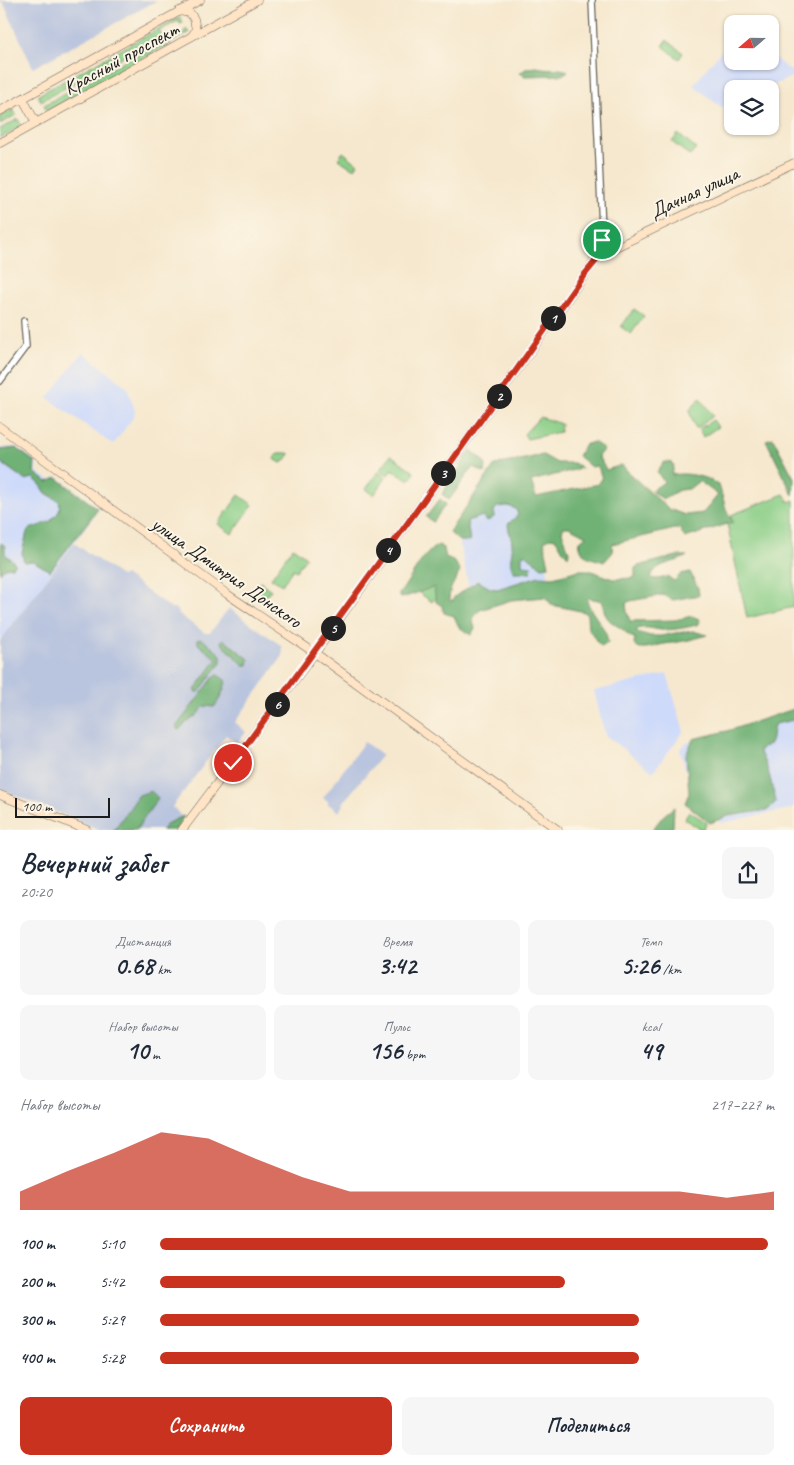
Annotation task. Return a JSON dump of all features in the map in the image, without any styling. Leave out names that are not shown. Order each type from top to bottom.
[{"type":"street","name":"Красный проспект","points":[[0,111],[200,0]]},
{"type":"street","name":"Красный проспект","points":[[0,143],[192,36],[245,3],[257,0]]},
{"type":"street","points":[[592,0],[603,252]]},
{"type":"street","points":[[179,11],[190,13],[194,19],[196,30],[192,36]]},
{"type":"street","points":[[23,99],[36,123]]},
{"type":"street","name":"Дачная улица","points":[[182,830],[314,653],[581,279],[603,252],[794,162]]},
{"type":"street","points":[[0,381],[26,346],[24,321]]},
{"type":"street","name":"улица Дмитрия Донского","points":[[0,427],[227,594],[314,653],[558,830]]},
{"type":"street","points":[[0,796],[87,830]]},
{"type":"shaded area","points":[[0,0],[156,1],[33,68],[3,2],[0,3]]},
{"type":"shaded area","points":[[724,48],[724,70],[779,70],[779,62],[794,73],[794,76],[779,83],[779,80],[724,80],[724,107],[722,108],[693,85]]},
{"type":"shaded area","points":[[83,352],[127,387],[135,410],[134,416],[113,445],[48,398]]},
{"type":"shaded area","points":[[16,447],[36,461],[36,471],[49,480],[57,477],[99,509],[0,641],[0,448]]},
{"type":"shaded area","points":[[509,499],[541,528],[549,580],[471,598],[457,530],[472,509]]},
{"type":"shaded area","points":[[74,543],[122,577],[125,575],[172,609],[173,607],[179,612],[178,614],[205,633],[210,633],[229,608],[282,646],[283,656],[235,722],[246,732],[237,743],[226,735],[172,807],[182,816],[172,830],[100,830],[0,789],[0,641]]},
{"type":"shaded area","points":[[667,674],[684,731],[653,772],[605,735],[594,691]]},
{"type":"shaded area","points":[[794,716],[794,808],[721,823],[696,807],[680,749],[686,743]]},
{"type":"shaded area","points":[[364,742],[382,755],[345,800],[339,812],[323,798]]},
{"type":"green space","points":[[180,17],[183,23],[180,24],[178,21],[159,31],[162,35],[41,101],[38,95]]},
{"type":"green space","points":[[187,29],[189,33],[47,111],[44,105],[164,39],[166,43],[185,33],[184,31]]},
{"type":"green space","points":[[667,40],[683,53],[679,59],[663,46]]},
{"type":"green space","points":[[537,67],[568,71],[562,75],[525,76],[520,73],[527,68]]},
{"type":"green space","points":[[13,109],[16,115],[0,124],[0,116]]},
{"type":"green space","points":[[18,119],[22,127],[0,138],[0,129]]},
{"type":"green space","points":[[678,134],[696,149],[690,156],[672,142]]},
{"type":"green space","points":[[343,152],[358,164],[354,169],[338,159]]},
{"type":"green space","points":[[634,309],[644,316],[631,334],[621,327]]},
{"type":"green space","points":[[700,398],[713,416],[696,429],[689,411]]},
{"type":"green space","points":[[540,417],[561,424],[560,432],[527,439],[524,434]]},
{"type":"green space","points":[[713,420],[718,427],[703,437],[699,429]]},
{"type":"green space","points":[[773,438],[794,478],[793,495],[766,440]]},
{"type":"green space","points":[[594,442],[604,449],[598,456],[606,470],[622,465],[669,509],[685,515],[703,513],[718,495],[699,481],[689,489],[679,490],[663,499],[651,491],[664,482],[657,472],[664,462],[670,462],[674,465],[672,475],[696,476],[708,479],[719,485],[726,509],[733,522],[685,538],[679,528],[612,544],[613,552],[604,562],[587,556],[582,552],[579,542],[586,536],[569,527],[564,527],[562,531],[569,552],[568,556],[556,539],[550,538],[544,541],[549,566],[542,567],[525,554],[522,555],[522,565],[532,566],[531,572],[514,572],[511,564],[512,541],[508,524],[518,515],[516,509],[508,506],[497,507],[494,511],[495,516],[490,520],[485,521],[483,516],[467,521],[470,541],[459,541],[449,532],[495,465],[543,455],[557,463],[574,463],[582,468],[531,481],[536,497],[598,484],[602,479],[598,466],[591,467],[578,456],[584,445]]},
{"type":"green space","points":[[16,448],[35,462],[34,472],[47,482],[57,478],[98,509],[50,571],[33,561],[24,562],[22,553],[27,532],[49,522],[58,513],[59,501],[46,493],[33,478],[25,480],[0,462],[0,450]]},
{"type":"green space","points":[[471,450],[483,460],[486,466],[485,473],[473,467],[449,500],[442,494]]},
{"type":"green space","points":[[279,453],[290,454],[281,463],[274,459]]},
{"type":"green space","points":[[391,455],[413,471],[414,474],[409,480],[392,469],[388,475],[380,470]]},
{"type":"green space","points":[[378,472],[386,478],[374,495],[366,489]]},
{"type":"green space","points":[[784,494],[789,502],[794,500],[794,607],[747,618],[727,524],[732,521],[731,515]]},
{"type":"green space","points":[[239,495],[253,505],[232,534],[218,524]]},
{"type":"green space","points":[[440,499],[446,504],[433,522],[426,517]]},
{"type":"green space","points":[[1,543],[5,546],[5,554],[15,563],[12,567],[4,568],[0,573]]},
{"type":"green space","points":[[439,545],[444,549],[446,558],[455,562],[460,571],[451,589],[450,601],[453,601],[454,597],[478,581],[490,588],[497,589],[539,576],[553,577],[579,570],[589,570],[613,579],[634,578],[635,568],[638,566],[677,556],[687,556],[661,566],[653,573],[651,578],[668,577],[674,581],[681,574],[690,572],[698,588],[699,595],[673,600],[663,595],[630,601],[626,603],[627,612],[630,621],[675,620],[692,616],[700,621],[699,624],[690,627],[675,629],[637,629],[637,632],[650,636],[693,631],[707,635],[686,641],[643,648],[636,647],[634,644],[635,638],[629,636],[608,618],[602,601],[589,598],[587,600],[589,606],[607,637],[608,643],[601,646],[588,629],[585,612],[552,605],[545,597],[511,600],[480,610],[474,616],[475,628],[471,635],[459,627],[454,616],[444,613],[442,606],[436,602],[434,587],[402,598],[399,597],[399,594],[422,560],[433,548]]},
{"type":"green space","points":[[293,547],[306,557],[296,571],[293,569],[282,585],[271,578]]},
{"type":"green space","points":[[452,573],[432,602],[415,590]]},
{"type":"green space","points":[[260,582],[271,590],[264,599],[253,591]]},
{"type":"green space","points":[[198,639],[202,639],[221,655],[221,662],[199,692],[196,692],[195,690],[217,659],[198,644]]},
{"type":"green space","points":[[223,639],[249,659],[248,665],[244,665],[222,644],[221,641]]},
{"type":"green space","points":[[218,675],[226,681],[222,695],[214,707],[205,706],[179,730],[176,727],[214,677]]},
{"type":"green space","points":[[794,709],[794,720],[775,724],[770,744],[759,750],[768,770],[776,802],[768,810],[728,816],[710,823],[685,803],[689,793],[686,755],[693,739],[727,731]]},
{"type":"green space","points":[[151,791],[158,798],[136,830],[114,830],[139,795]]},
{"type":"green space","points":[[674,807],[673,827],[668,830],[652,830],[663,816]]},
{"type":"green space","points":[[689,811],[707,823],[702,830],[684,819]]},
{"type":"green space","points":[[184,816],[176,830],[162,830],[168,823]]},
{"type":"route","points":[[233,763],[320,646],[598,255],[603,252],[602,240]]}]
